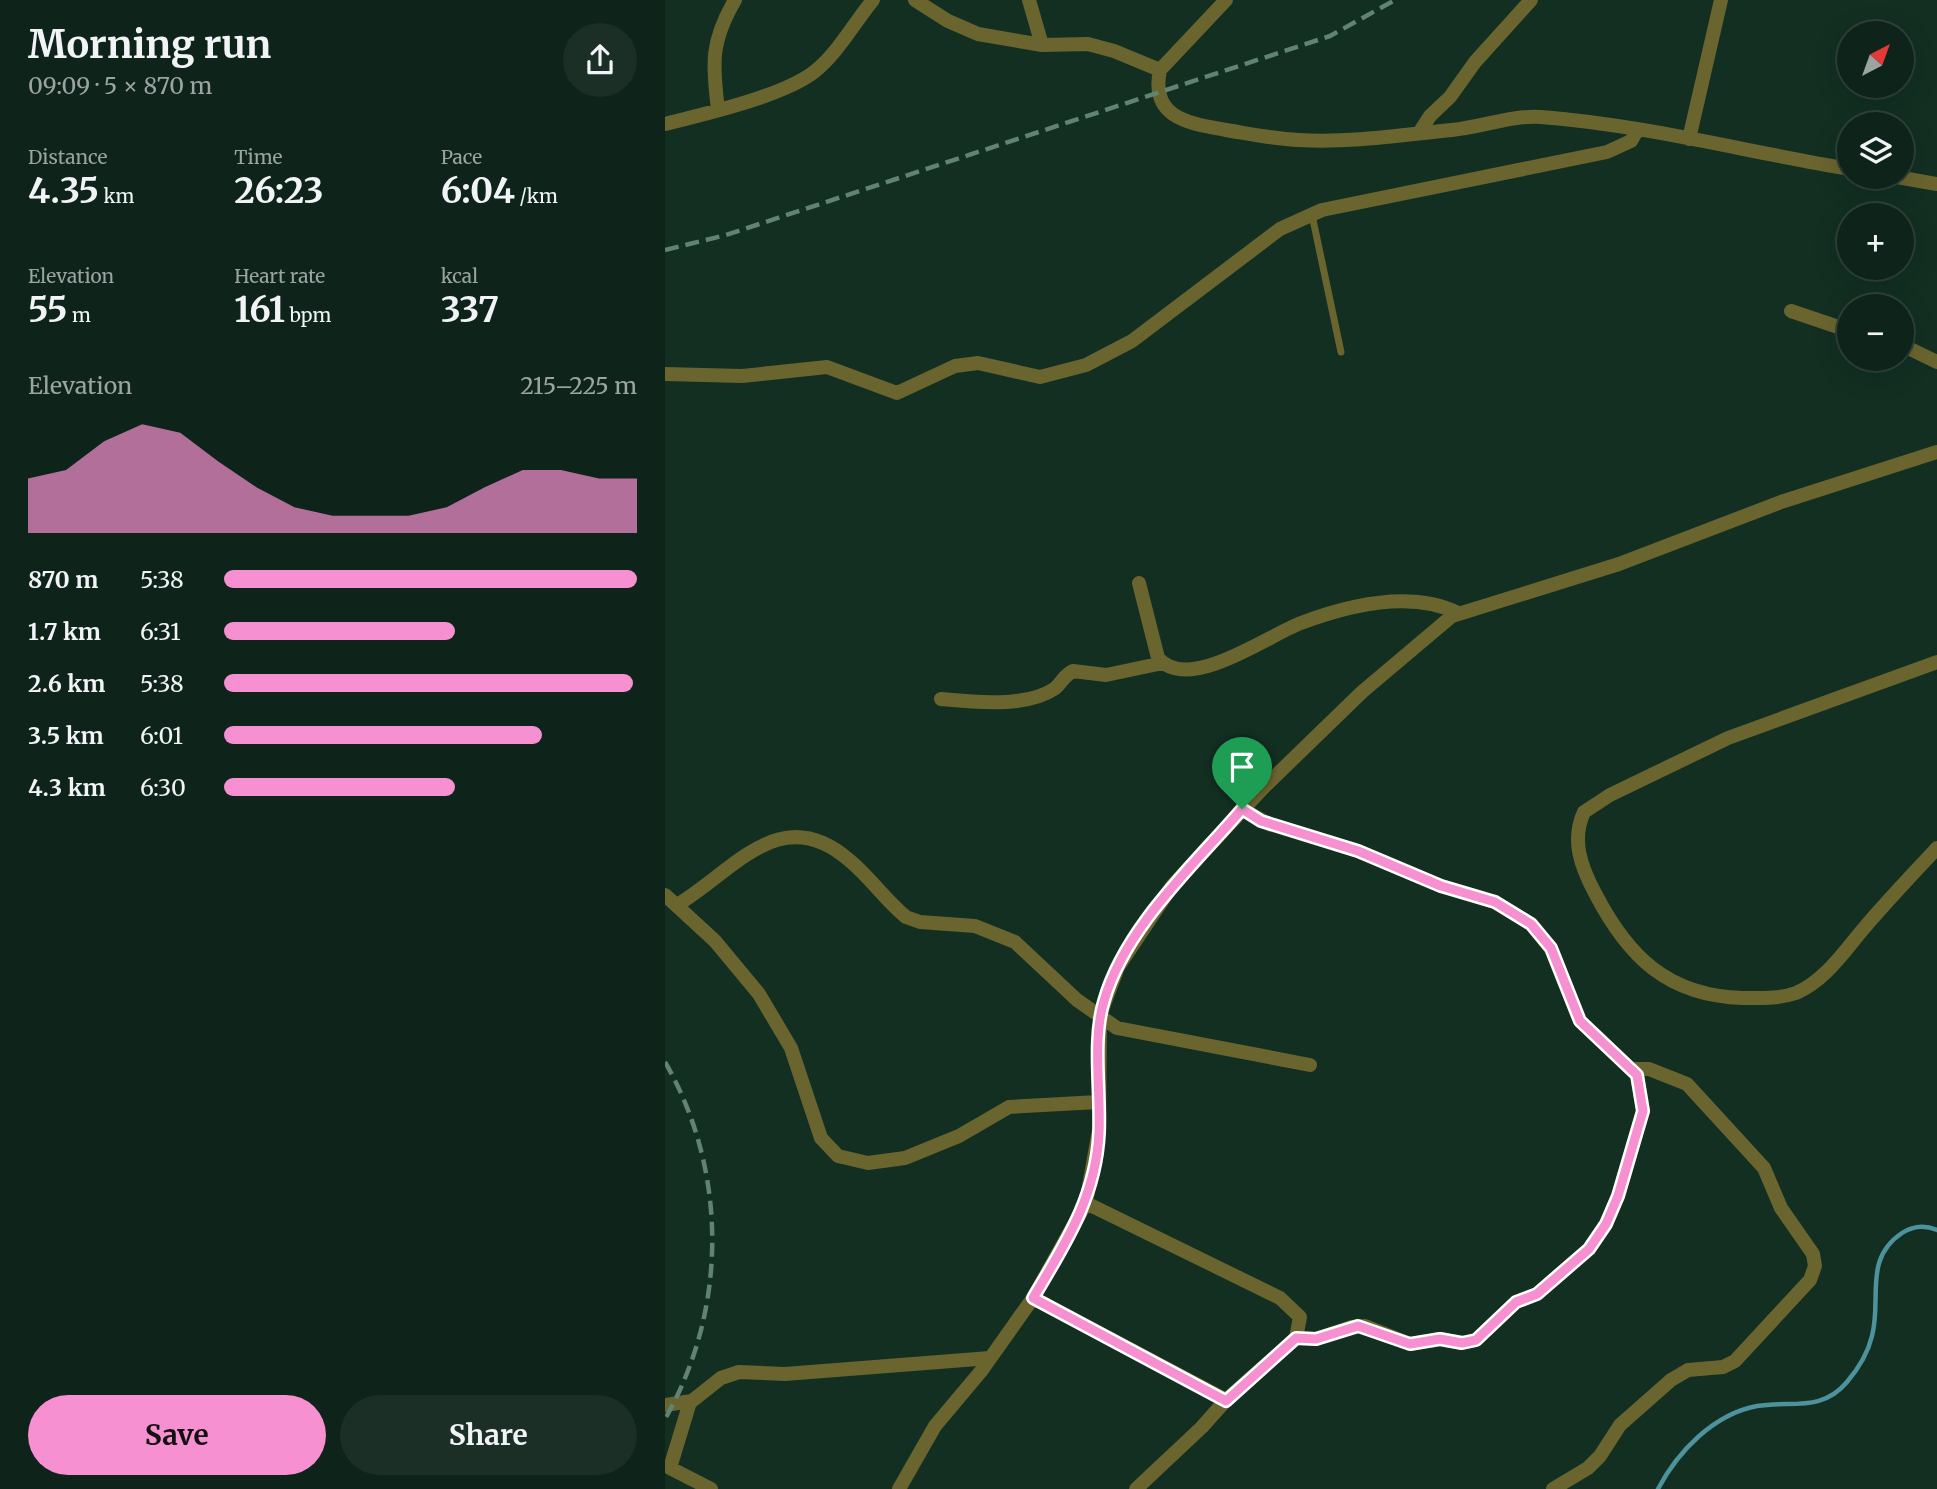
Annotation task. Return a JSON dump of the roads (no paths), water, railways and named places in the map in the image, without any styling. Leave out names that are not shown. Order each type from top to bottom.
[{"type":"street","points":[[718,108],[713,72],[714,46],[721,24],[735,0]]},
{"type":"street","points":[[665,124],[776,90],[812,73],[873,0]]},
{"type":"street","points":[[915,0],[968,30],[1042,44],[1098,46],[1160,69]]},
{"type":"street","points":[[1029,0],[1042,44]]},
{"type":"street","points":[[1226,0],[1160,69],[1160,101],[1173,114],[1186,121],[1300,141],[1419,133],[1532,117],[1638,129],[1837,167]]},
{"type":"street","points":[[1419,133],[1475,62],[1531,0]]},
{"type":"street","points":[[1689,139],[1721,0]]},
{"type":"street","points":[[665,374],[756,375],[827,367],[897,393],[947,367],[962,365],[987,365],[1031,376],[1061,373],[1118,350],[1280,229],[1312,215],[1336,207],[1612,151],[1630,141],[1638,129]]},
{"type":"street","points":[[1914,180],[1937,184]]},
{"type":"street","points":[[1791,311],[1837,327]]},
{"type":"street","points":[[1914,351],[1937,362]]},
{"type":"street","points":[[899,1489],[935,1426],[990,1359],[1033,1298],[1086,1203],[1098,1150],[1100,1015],[1112,979],[1140,931],[1192,861],[1242,809],[1362,692],[1458,613],[1619,564],[1781,502],[1937,452]]},
{"type":"street","points":[[1139,583],[1149,631],[1163,663]]},
{"type":"street","points":[[941,699],[996,704],[1021,700],[1054,689],[1073,671],[1107,675],[1163,663],[1190,669],[1216,664],[1283,630],[1357,607],[1430,601],[1458,613]]},
{"type":"street","points":[[1937,662],[1728,738],[1610,795],[1584,812],[1576,839],[1590,884],[1613,927],[1643,961],[1661,975],[1696,993],[1758,998],[1795,993],[1824,973],[1937,848]]},
{"type":"street","points":[[1242,809],[1261,821],[1358,851],[1441,886],[1495,902],[1520,916],[1551,948],[1580,1021],[1633,1069],[1640,1086],[1642,1122],[1606,1224],[1589,1249],[1544,1289],[1516,1302],[1476,1340],[1469,1342],[1440,1339],[1410,1344],[1358,1326],[1316,1339],[1296,1338]]},
{"type":"street","points":[[677,905],[763,846],[790,837],[813,837],[846,857],[906,917],[920,922],[975,926],[1022,946],[1077,1000],[1117,1028],[1310,1065]]},
{"type":"street","points":[[665,895],[715,941],[759,994],[795,1057],[821,1138],[838,1156],[868,1163],[905,1158],[959,1136],[1009,1107],[1098,1102]]},
{"type":"street","points":[[1553,1489],[1588,1468],[1619,1426],[1671,1380],[1688,1370],[1723,1367],[1735,1360],[1810,1280],[1815,1266],[1813,1254],[1781,1208],[1763,1168],[1730,1135],[1701,1096],[1687,1084],[1663,1074],[1649,1069],[1633,1069]]},
{"type":"street","points":[[1086,1203],[1280,1298],[1300,1317],[1296,1338],[1226,1401],[1136,1489]]},
{"type":"street","points":[[1033,1298],[1226,1401]]},
{"type":"street","points":[[665,1405],[690,1402],[721,1378],[739,1372],[785,1374],[990,1359]]},
{"type":"street","points":[[690,1402],[670,1468],[711,1489]]},
{"type":"lane","points":[[1312,215],[1341,352]]},
{"type":"waterway","points":[[1658,1489],[1687,1448],[1726,1417],[1757,1406],[1816,1402],[1837,1392],[1859,1366],[1870,1342],[1875,1322],[1876,1280],[1882,1255],[1890,1243],[1910,1229],[1928,1227],[1937,1230]]},
{"type":"railway","points":[[665,250],[726,235],[1330,36],[1395,0]]},
{"type":"railway","points":[[665,1062],[686,1104],[700,1148],[709,1194],[712,1240],[709,1286],[700,1332],[686,1377],[665,1419]]}]
